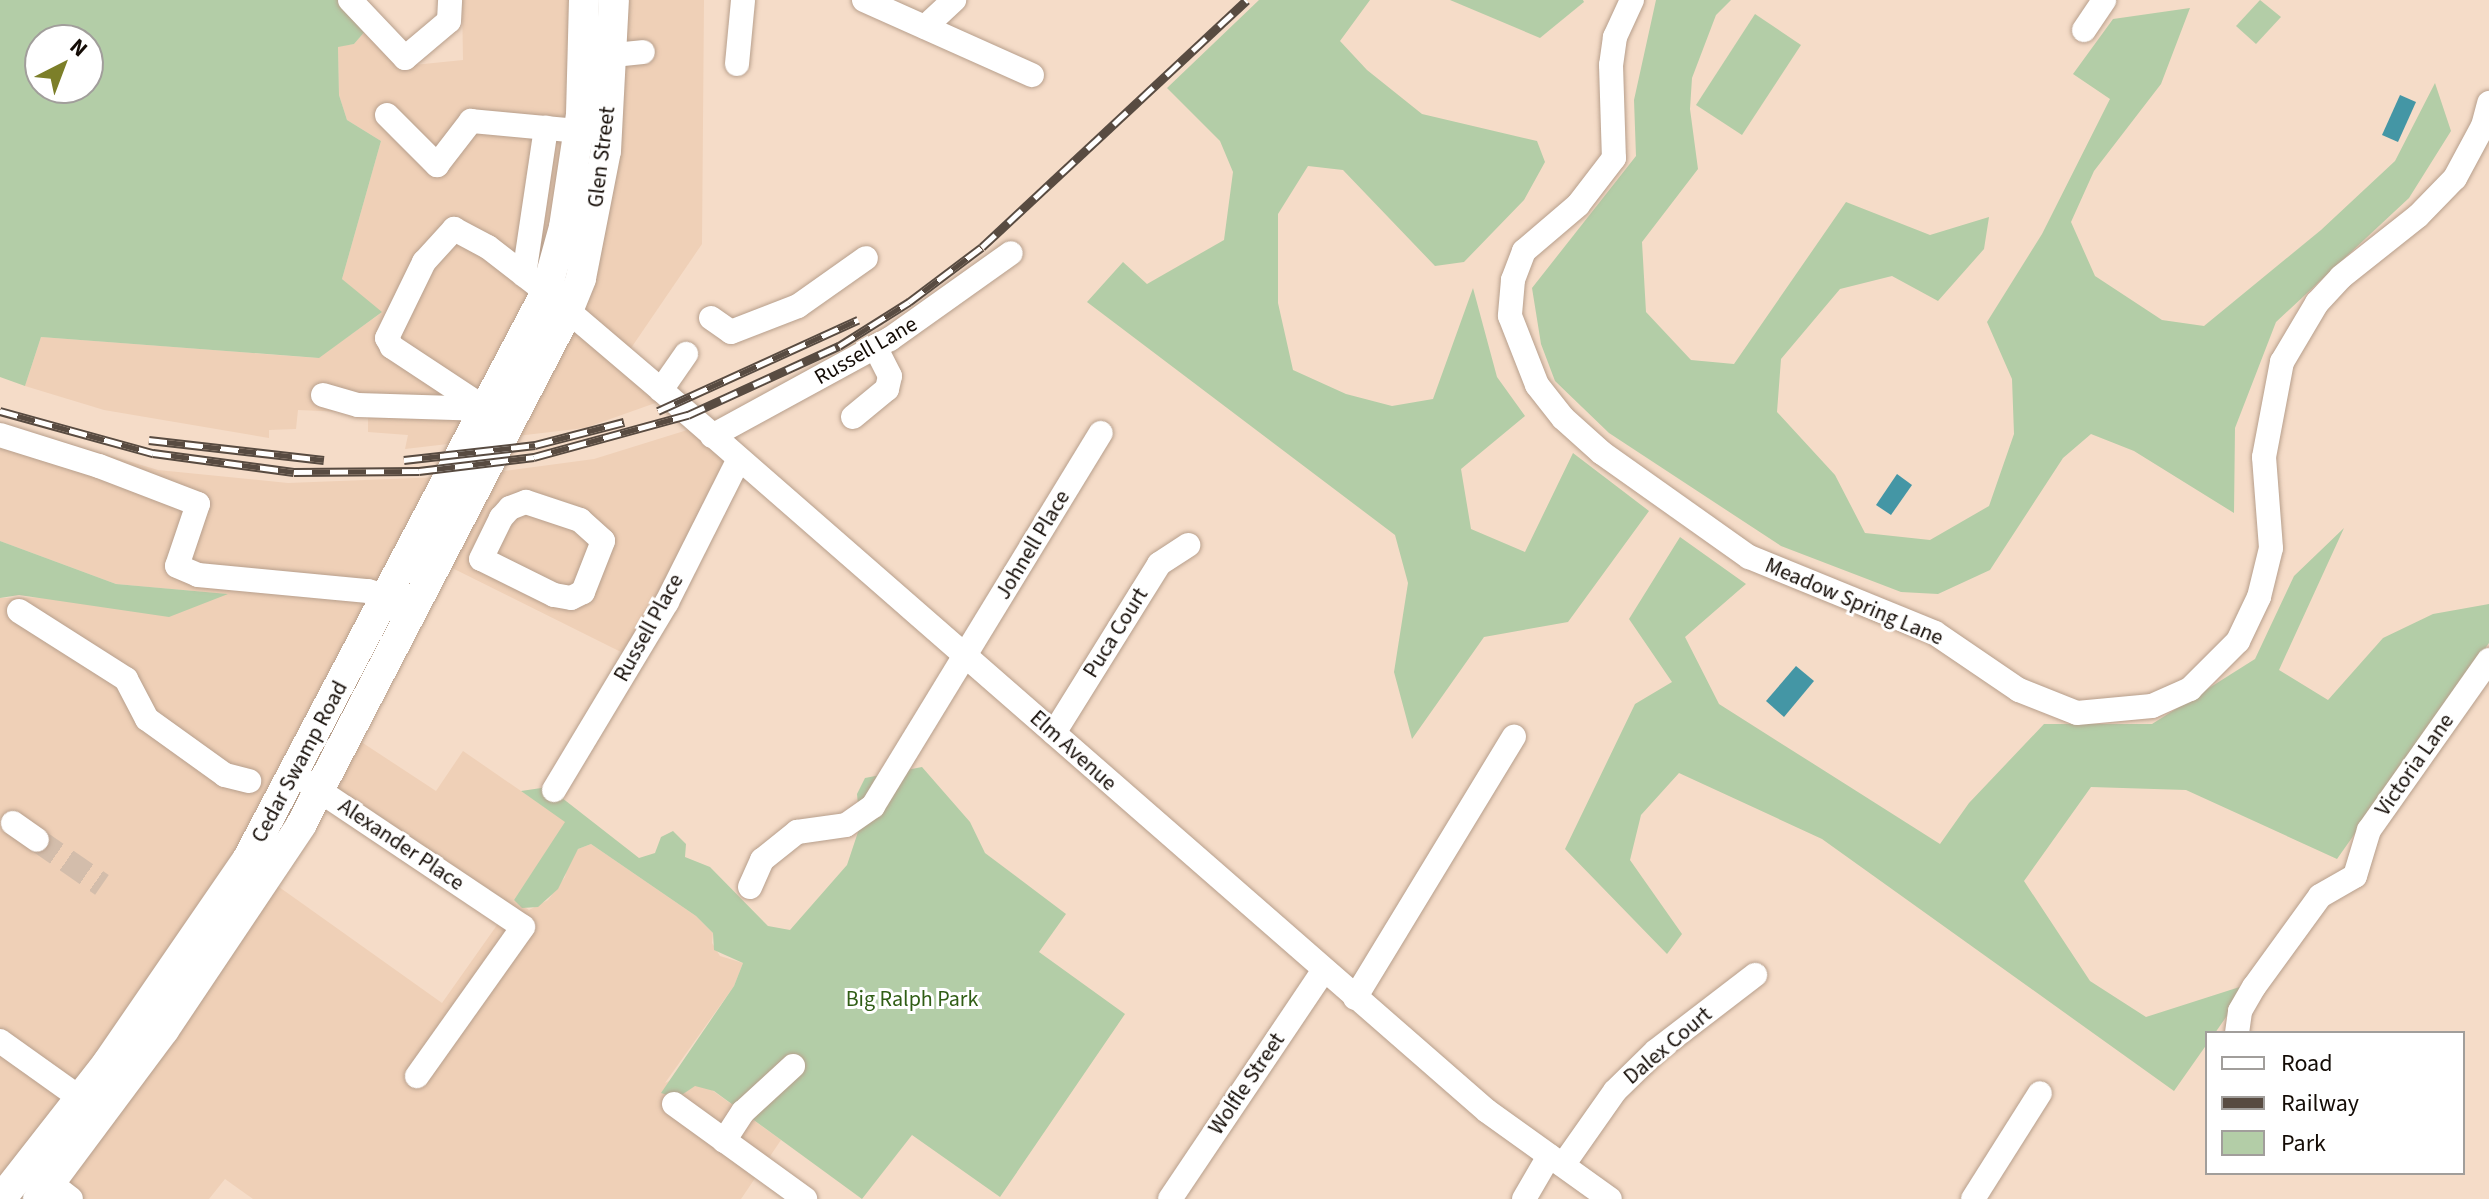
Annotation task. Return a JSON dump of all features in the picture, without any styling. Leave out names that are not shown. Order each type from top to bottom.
[{"type":"main road","name":"Glen Street","points":[[546,292],[564,227],[579,131],[584,0]]},
{"type":"main road","name":"Glen Street","points":[[546,292],[595,216],[628,54],[614,0]]},
{"type":"main road","name":"Cedar Swamp Road","points":[[92,1106],[237,925],[321,792],[486,409],[546,292]]},
{"type":"main road","name":"Cedar Swamp Road","points":[[1,1199],[47,1187],[92,1106],[238,873],[402,600],[546,292]]},
{"type":"street","points":[[350,0],[405,58],[449,21],[450,0]]},
{"type":"street","points":[[737,64],[743,0]]},
{"type":"street","points":[[864,0],[1032,75]]},
{"type":"street","points":[[925,27],[954,0]]},
{"type":"street","name":"Meadow Spring Lane","points":[[1632,0],[1615,37],[1611,65],[1614,158],[1578,205],[1524,251],[1513,280],[1510,316],[1537,385],[1563,418],[1602,453],[1749,557],[1935,633],[2019,690],[2077,713],[2152,706],[2190,689],[2238,641],[2259,597],[2271,548],[2264,457],[2282,362],[2335,284],[2418,216],[2455,178],[2483,126],[2489,103]]},
{"type":"street","points":[[2084,30],[2104,0]]},
{"type":"street","points":[[583,57],[628,54]]},
{"type":"street","points":[[387,115],[437,165],[471,121],[579,131]]},
{"type":"street","points":[[546,128],[546,292]]},
{"type":"street","name":"Elm Avenue","points":[[486,409],[392,347],[390,325],[424,262],[454,229],[546,292],[661,390],[738,461],[1487,1111],[1610,1199]]},
{"type":"street","name":"Russell Lane","points":[[712,436],[875,347],[1011,253]]},
{"type":"street","points":[[711,318],[731,332],[798,306],[866,258]]},
{"type":"street","points":[[853,417],[887,389],[890,376],[875,347]]},
{"type":"street","points":[[661,390],[686,354]]},
{"type":"street","points":[[323,395],[358,405],[486,409]]},
{"type":"street","name":"Johnell Place","points":[[750,887],[762,860],[797,832],[846,825],[863,816],[965,657],[1101,433]]},
{"type":"street","points":[[0,435],[99,466],[198,504],[177,566],[198,575],[402,600]]},
{"type":"street","name":"Russell Place","points":[[554,790],[667,602],[738,461]]},
{"type":"street","points":[[540,504],[580,520],[603,541],[583,592],[571,598],[554,595],[481,559],[510,508],[540,504]]},
{"type":"street","name":"Puca Court","points":[[1054,733],[1159,564],[1188,545]]},
{"type":"street","points":[[19,611],[126,679],[147,719],[225,775],[249,781]]},
{"type":"street","name":"Victoria Lane","points":[[2237,1031],[2240,1011],[2254,987],[2320,896],[2355,876],[2369,830],[2489,660]]},
{"type":"street","points":[[1355,998],[1514,736]]},
{"type":"street","name":"Alexander Place","points":[[296,775],[523,927],[417,1076]]},
{"type":"street","points":[[13,823],[37,840]]},
{"type":"street","points":[[237,925],[225,915],[235,896],[238,873]]},
{"type":"street","name":"Wolfle Street","points":[[1170,1199],[1324,970]]},
{"type":"street","name":"Dalex Court","points":[[1524,1199],[1635,1071],[1755,975]]},
{"type":"street","points":[[0,1041],[92,1106]]},
{"type":"street","points":[[724,1141],[743,1112],[793,1066]]},
{"type":"street","points":[[1973,1199],[2040,1093]]},
{"type":"street","points":[[674,1104],[805,1199]]},
{"type":"shaded area","points":[[462,0],[704,0],[702,244],[627,354],[675,396],[585,428],[405,449],[408,435],[368,432],[368,413],[298,410],[296,429],[269,430],[269,438],[104,410],[25,386],[41,337],[318,358],[381,313],[342,279],[381,141],[347,120],[339,95],[338,46],[354,44],[367,29],[404,66],[463,60]]},
{"type":"shaded area","points":[[0,423],[158,470],[288,483],[467,476],[594,459],[697,427],[730,460],[633,658],[426,555],[337,726],[436,791],[463,751],[566,822],[514,900],[529,910],[548,900],[565,877],[568,862],[578,849],[591,844],[696,916],[713,933],[712,943],[720,956],[743,963],[734,986],[665,1083],[687,1072],[781,1140],[741,1199],[253,1199],[225,1179],[209,1199],[0,1199],[0,598],[226,594],[116,584],[0,541]],"holes":[[[310,789],[502,918],[442,1003],[258,872]]]},
{"type":"green space","points":[[0,0],[342,0],[367,29],[354,44],[338,47],[339,95],[347,120],[381,141],[342,279],[382,312],[319,358],[41,337],[25,386],[0,377]]},
{"type":"green space","points":[[1259,0],[1370,0],[1340,41],[1367,70],[1422,114],[1537,141],[1545,162],[1524,200],[1464,262],[1435,266],[1343,170],[1308,166],[1278,214],[1278,303],[1293,370],[1346,394],[1392,406],[1433,399],[1473,288],[1497,377],[1525,416],[1461,469],[1471,529],[1525,552],[1573,453],[1649,511],[1568,622],[1484,637],[1412,739],[1394,672],[1408,583],[1395,535],[1087,302],[1123,262],[1147,284],[1224,240],[1233,172],[1220,141],[1167,88]]},
{"type":"green space","points":[[1450,0],[1583,0],[1584,2],[1540,38]]},
{"type":"green space","points":[[1656,0],[1731,0],[1716,15],[1692,78],[1690,109],[1698,169],[1642,242],[1646,312],[1691,360],[1734,364],[1846,202],[1930,235],[1989,217],[1984,249],[1938,301],[1892,276],[1840,289],[1781,359],[1777,412],[1835,475],[1865,533],[1930,540],[1989,506],[2014,434],[2012,379],[1987,322],[2042,234],[2110,99],[2073,74],[2113,19],[2190,8],[2161,84],[2094,171],[2071,222],[2095,276],[2162,320],[2204,326],[2321,230],[2395,161],[2435,83],[2451,131],[2409,198],[2276,322],[2235,428],[2234,513],[2134,451],[2091,434],[2063,458],[1990,570],[1938,594],[1901,592],[1781,546],[1609,433],[1555,381],[1541,344],[1532,288],[1636,156],[1634,100]]},
{"type":"green space","points":[[2260,0],[2281,17],[2256,44],[2236,26]]},
{"type":"green space","points":[[1755,14],[1801,45],[1742,135],[1696,105]]},
{"type":"green space","points":[[2344,528],[2279,670],[2328,700],[2383,638],[2433,614],[2489,604],[2489,643],[2337,859],[2186,790],[2091,787],[2024,881],[2090,981],[2146,1017],[2249,984],[2216,1031],[2205,1031],[2205,1047],[2174,1091],[1822,839],[1679,773],[1641,815],[1630,860],[1682,934],[1667,954],[1565,849],[1635,704],[1672,682],[1629,619],[1680,537],[1746,584],[1685,637],[1719,704],[1940,844],[1969,803],[2044,724],[2152,724],[2255,659],[2294,576]]},
{"type":"green space","points":[[0,541],[116,584],[228,594],[169,617],[19,595],[0,598]]},
{"type":"green space","name":"Big Ralph Park","points":[[922,767],[970,822],[985,853],[1066,914],[1039,952],[1125,1014],[1000,1197],[912,1135],[862,1199],[714,1091],[695,1086],[677,1098],[661,1093],[734,986],[743,963],[714,950],[713,933],[696,916],[591,844],[578,849],[558,889],[538,907],[522,908],[514,900],[565,822],[521,791],[548,787],[639,858],[655,853],[661,837],[673,831],[686,844],[685,857],[710,867],[768,926],[790,930],[847,865],[860,826],[857,794],[865,778]]},
{"type":"water","points":[[2400,95],[2416,102],[2398,142],[2382,135]]},
{"type":"water","points":[[1897,474],[1912,485],[1891,515],[1876,505]]},
{"type":"water","points":[[1796,666],[1814,681],[1784,717],[1766,701]]},
{"type":"tunnel","points":[[37,840],[102,885]]},
{"type":"railway","points":[[0,411],[153,453],[294,472],[419,471],[534,457],[688,415],[839,346],[909,302],[982,247],[1247,0]]},
{"type":"railway","points":[[658,411],[858,320]]},
{"type":"railway","points":[[404,460],[535,445],[624,422]]},
{"type":"railway","points":[[149,440],[324,460]]}]
